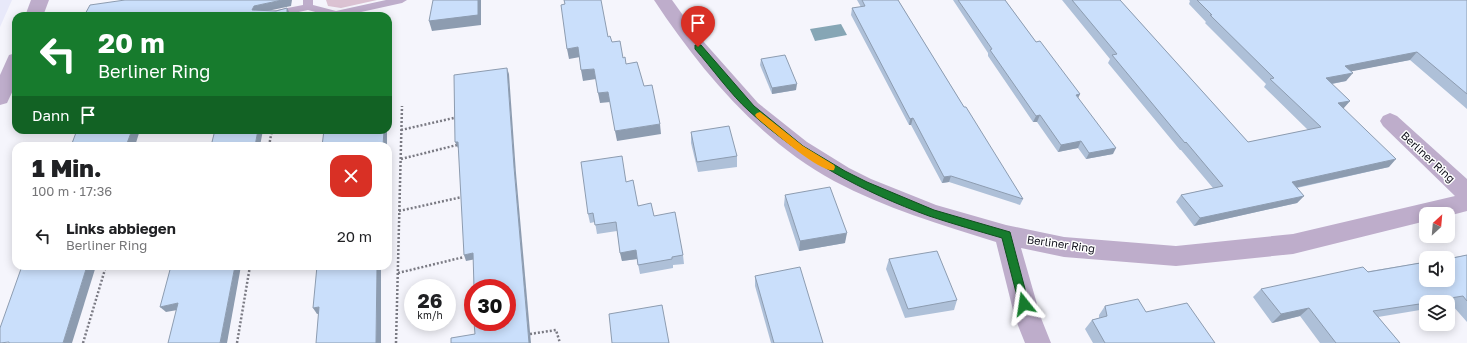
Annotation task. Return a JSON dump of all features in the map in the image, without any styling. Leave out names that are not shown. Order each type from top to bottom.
[{"type":"street","points":[[36,12],[40,0]]},
{"type":"street","name":"Berliner Ring","points":[[663,0],[688,36],[751,108],[799,148],[841,174],[863,185],[931,213],[1006,235],[1064,247],[1176,256],[1293,244],[1467,202]]},
{"type":"street","points":[[0,98],[12,71]]},
{"type":"street","name":"Berliner Ring","points":[[1390,121],[1467,192]]},
{"type":"street","points":[[1006,235],[1028,318],[1038,343]]},
{"type":"lane","points":[[345,12],[402,0]]},
{"type":"lane","points":[[277,12],[308,4],[330,12]]},
{"type":"path","points":[[396,343],[402,106]]},
{"type":"path","points":[[401,130],[459,117]]},
{"type":"path","points":[[401,159],[458,145]]},
{"type":"path","points":[[399,211],[462,197]]},
{"type":"path","points":[[398,273],[464,257]]},
{"type":"path","points":[[83,343],[105,270]]},
{"type":"path","points":[[238,343],[249,270]]},
{"type":"path","points":[[530,334],[556,330],[560,343]]},
{"type":"shaded area","points":[[0,0],[12,0],[0,27]]},
{"type":"shaded area","points":[[326,0],[377,0],[341,8],[328,6]]},
{"type":"shaded area","points":[[841,24],[847,35],[815,41],[810,29]]},
{"type":"building","points":[[125,0],[282,0],[254,6],[252,10],[276,11],[287,8],[287,12],[86,12],[90,5]]},
{"type":"building","points":[[433,0],[478,0],[478,15],[429,21]]},
{"type":"building","points":[[564,0],[601,0],[608,37],[610,36],[612,42],[620,41],[623,58],[625,57],[626,64],[637,62],[644,86],[652,85],[660,124],[615,131],[608,92],[598,93],[594,69],[581,70],[578,47],[567,49],[561,5],[565,4]]},
{"type":"building","points":[[862,0],[898,0],[1023,199],[951,176],[944,177],[913,118],[910,119],[852,8],[865,6]]},
{"type":"building","points":[[958,0],[1005,0],[1036,42],[1040,41],[1080,94],[1076,95],[1116,148],[1089,153],[1081,141],[1061,145],[1040,115],[1036,116],[990,50],[992,49]]},
{"type":"building","points":[[1072,0],[1120,0],[1248,142],[1321,127],[1270,79],[1274,78],[1210,15],[1212,15],[1197,0],[1467,0],[1467,94],[1417,52],[1345,66],[1353,73],[1326,78],[1350,101],[1338,103],[1396,159],[1292,182],[1304,196],[1200,218],[1181,195],[1223,186],[1112,55],[1117,54]]},
{"type":"building","points":[[785,55],[797,84],[772,88],[761,59]]},
{"type":"building","points":[[507,68],[529,343],[451,343],[451,338],[475,334],[475,331],[516,331],[516,279],[474,279],[473,253],[464,255],[458,142],[455,142],[454,75]]},
{"type":"building","points":[[729,126],[737,156],[697,162],[691,132]]},
{"type":"building","points":[[76,134],[130,134],[128,142],[72,142]]},
{"type":"building","points":[[214,134],[257,134],[256,142],[212,142]]},
{"type":"building","points":[[324,134],[384,134],[383,142],[322,142]]},
{"type":"building","points":[[622,156],[626,182],[633,180],[638,206],[651,203],[654,216],[675,212],[683,255],[672,257],[672,259],[638,265],[636,250],[620,253],[616,222],[595,225],[593,213],[588,214],[581,162]]},
{"type":"building","points":[[830,187],[847,233],[800,241],[785,195]]},
{"type":"building","points":[[937,251],[957,300],[908,309],[889,259]]},
{"type":"building","points":[[1467,255],[1467,301],[1463,296],[1455,297],[1455,295],[1419,295],[1419,304],[1373,311],[1400,343],[1336,343],[1309,308],[1281,314],[1261,289],[1363,267],[1368,272],[1419,263],[1419,287],[1455,287],[1455,258]]},
{"type":"building","points":[[800,267],[823,343],[774,343],[755,276]]},
{"type":"building","points":[[21,270],[86,270],[63,343],[0,343],[0,328]]},
{"type":"building","points":[[170,270],[234,270],[220,343],[168,343],[178,303],[160,307]]},
{"type":"building","points":[[317,270],[377,270],[376,343],[316,343],[319,307],[313,308]]},
{"type":"building","points":[[1138,299],[1146,312],[1187,303],[1215,343],[1105,343],[1092,320],[1107,316],[1105,306]]},
{"type":"building","points":[[662,305],[669,343],[612,343],[609,314]]},
{"type":"slow traffic","points":[[760,115],[799,148],[831,167]]},
{"type":"route","points":[[698,47],[751,108],[799,148],[841,174],[863,185],[931,213],[1006,235],[1024,304]]}]
